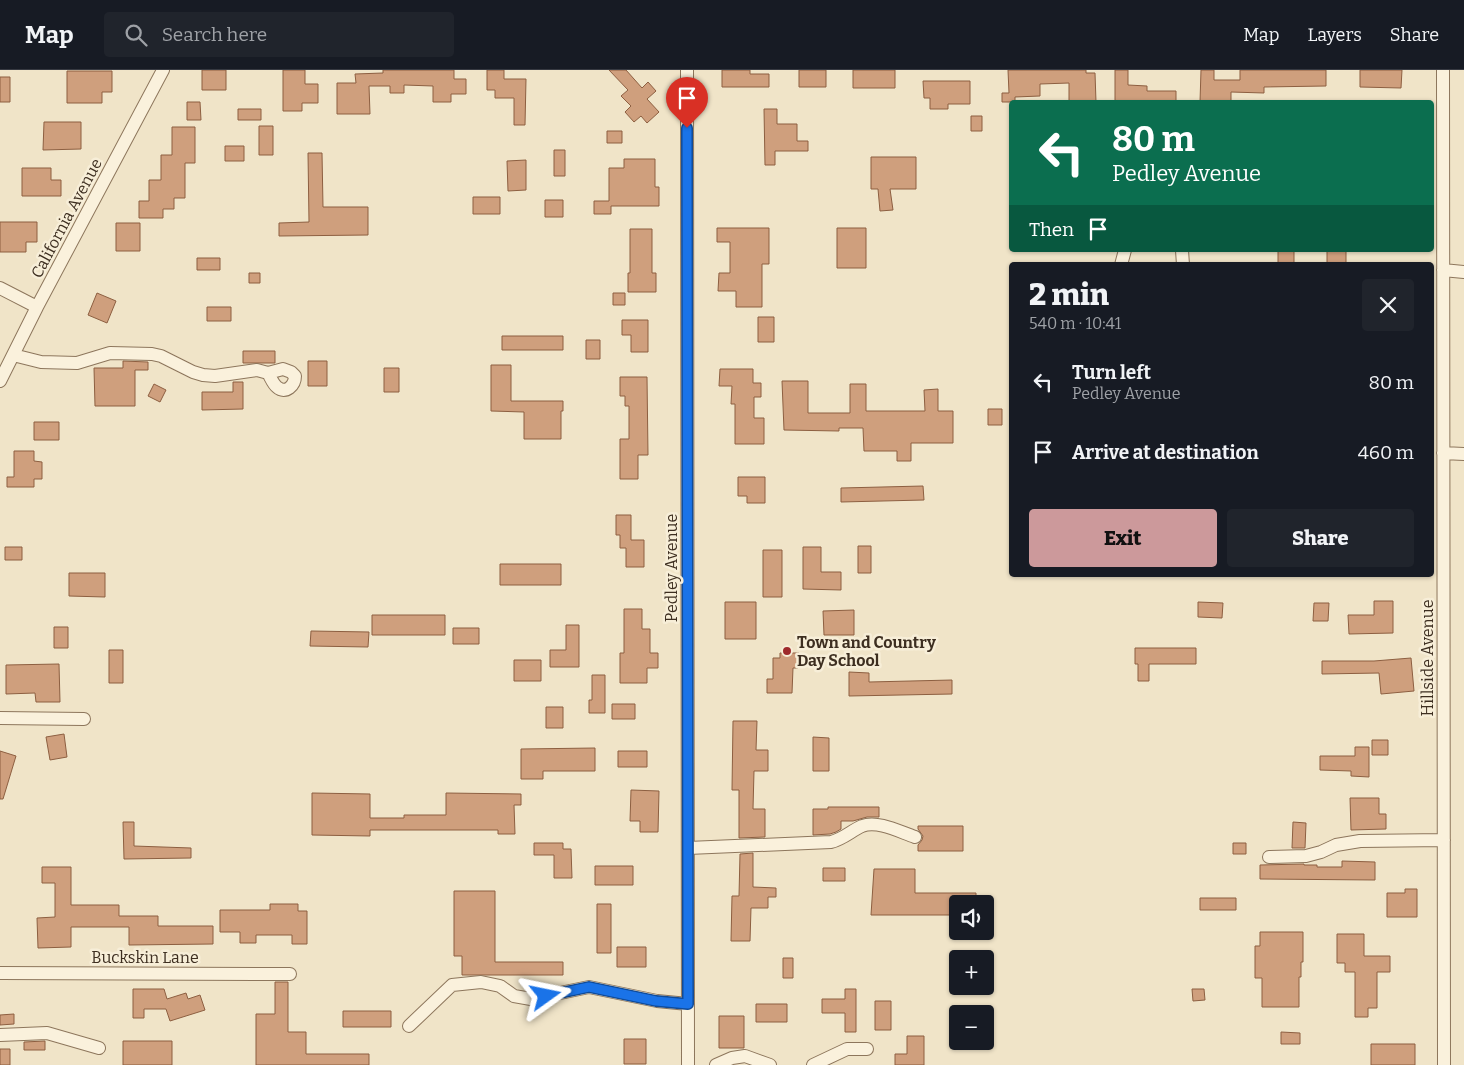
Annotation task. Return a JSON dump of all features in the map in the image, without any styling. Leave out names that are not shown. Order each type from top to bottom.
[{"type":"street","name":"California Avenue","points":[[0,381],[37,307],[163,70]]},
{"type":"street","name":"Pedley Avenue","points":[[687,70],[688,1065]]},
{"type":"street","name":"Hillside Avenue","points":[[1443,70],[1437,398],[1443,453],[1444,1065]]},
{"type":"street","points":[[1439,276],[1464,272]]},
{"type":"street","points":[[0,288],[37,307]]},
{"type":"street","points":[[13,355],[41,362],[77,363],[110,353],[152,354],[172,360],[192,372],[203,375],[215,376],[256,370],[268,373]]},
{"type":"street","points":[[1443,453],[1464,454]]},
{"type":"street","points":[[0,718],[84,719]]},
{"type":"street","points":[[688,848],[831,842],[870,825],[888,828],[915,837]]},
{"type":"street","points":[[1269,857],[1306,856],[1321,852],[1336,844],[1360,840],[1444,840]]},
{"type":"street","name":"Buckskin Lane","points":[[0,973],[290,974]]},
{"type":"street","points":[[409,1026],[452,985],[481,982],[500,986],[514,996],[532,999],[589,987],[656,1001],[688,1004]]},
{"type":"street","points":[[0,1034],[47,1034],[99,1048]]},
{"type":"street","points":[[813,1065],[847,1049],[868,1049]]},
{"type":"street","points":[[716,1065],[732,1058],[745,1056],[770,1065]]},
{"type":"building","points":[[202,70],[226,70],[226,90],[202,90]]},
{"type":"building","points":[[283,70],[305,70],[305,84],[318,84],[318,103],[302,103],[302,111],[283,111]]},
{"type":"building","points":[[383,70],[454,70],[454,79],[466,79],[466,94],[451,94],[451,102],[433,102],[433,86],[404,85],[404,93],[390,93],[390,86],[369,86],[370,114],[337,114],[337,83],[356,83],[355,74],[383,73]]},
{"type":"building","points":[[487,70],[504,70],[504,79],[526,79],[525,125],[514,125],[514,98],[495,98],[495,90],[487,90]]},
{"type":"building","points":[[609,70],[626,70],[642,88],[648,82],[656,91],[647,99],[659,112],[647,123],[641,116],[634,122],[625,112],[631,106],[621,96],[628,90]]},
{"type":"building","points":[[722,70],[750,70],[750,74],[769,74],[769,87],[722,87]]},
{"type":"building","points":[[799,70],[826,70],[826,87],[799,87]]},
{"type":"building","points":[[853,70],[895,70],[895,88],[853,88]]},
{"type":"building","points":[[1008,70],[1086,70],[1086,73],[1095,73],[1096,100],[1069,100],[1069,83],[1040,84],[1040,96],[1015,97],[1015,100],[1002,102],[1002,93],[1009,93]]},
{"type":"building","points":[[1115,70],[1128,70],[1128,85],[1147,86],[1147,91],[1176,91],[1176,100],[1115,100]]},
{"type":"building","points":[[1201,70],[1214,70],[1214,80],[1240,80],[1240,70],[1326,70],[1326,86],[1264,87],[1264,93],[1231,92],[1231,100],[1200,100]]},
{"type":"building","points":[[1360,70],[1402,70],[1401,88],[1360,87]]},
{"type":"building","points":[[67,71],[112,71],[112,92],[102,92],[102,103],[67,103]]},
{"type":"building","points":[[0,77],[10,77],[10,102],[0,102]]},
{"type":"building","points":[[923,81],[970,81],[970,104],[948,104],[948,109],[930,109],[930,98],[924,98]]},
{"type":"building","points":[[187,102],[200,102],[201,120],[187,120]]},
{"type":"building","points":[[238,109],[261,109],[261,120],[238,120]]},
{"type":"building","points":[[764,109],[777,109],[777,124],[797,124],[797,141],[808,141],[808,151],[775,151],[775,165],[765,165]]},
{"type":"building","points":[[971,116],[982,116],[982,131],[971,131]]},
{"type":"building","points":[[44,122],[81,122],[81,149],[43,150]]},
{"type":"building","points":[[259,126],[273,126],[273,155],[259,155]]},
{"type":"building","points":[[172,127],[195,127],[195,163],[185,163],[185,198],[174,198],[174,209],[163,209],[163,218],[139,218],[139,201],[149,201],[149,180],[161,180],[161,155],[172,155]]},
{"type":"building","points":[[607,131],[622,131],[622,143],[607,143]]},
{"type":"building","points":[[225,146],[244,146],[244,161],[225,161]]},
{"type":"building","points":[[554,150],[565,150],[565,176],[554,176]]},
{"type":"building","points":[[308,153],[322,153],[323,207],[368,207],[368,235],[279,236],[279,223],[309,222]]},
{"type":"building","points":[[871,157],[916,157],[916,189],[890,189],[893,210],[880,211],[878,189],[871,189]]},
{"type":"building","points":[[624,159],[655,159],[655,187],[659,187],[659,206],[611,206],[611,214],[594,214],[594,201],[609,201],[609,168],[624,168]]},
{"type":"building","points":[[526,160],[526,190],[508,191],[507,161]]},
{"type":"building","points":[[22,168],[51,168],[51,180],[61,180],[61,196],[22,196]]},
{"type":"building","points":[[473,197],[500,197],[500,214],[473,214]]},
{"type":"building","points":[[545,200],[563,200],[563,217],[545,217]]},
{"type":"building","points":[[0,222],[37,222],[37,242],[26,242],[26,252],[0,252]]},
{"type":"building","points":[[116,223],[140,223],[140,251],[116,251]]},
{"type":"building","points":[[717,228],[769,228],[769,264],[762,264],[762,307],[736,307],[736,291],[718,291],[719,273],[730,273],[730,242],[717,242]]},
{"type":"building","points":[[837,228],[866,228],[866,268],[837,268]]},
{"type":"building","points":[[630,229],[652,229],[652,273],[656,273],[656,292],[628,292]]},
{"type":"building","points":[[1278,252],[1294,252],[1294,262],[1278,262]]},
{"type":"building","points":[[1327,252],[1346,252],[1346,262],[1327,262]]},
{"type":"building","points":[[197,258],[220,258],[220,270],[197,270]]},
{"type":"building","points":[[249,273],[260,273],[260,283],[249,283]]},
{"type":"building","points":[[97,293],[116,301],[107,323],[88,315]]},
{"type":"building","points":[[613,293],[625,293],[625,305],[613,305]]},
{"type":"building","points":[[207,307],[231,307],[231,321],[207,321]]},
{"type":"building","points":[[758,317],[774,317],[774,342],[758,342]]},
{"type":"building","points":[[622,320],[648,320],[648,352],[631,352],[631,335],[622,335]]},
{"type":"building","points":[[502,336],[563,336],[563,350],[502,350]]},
{"type":"building","points":[[586,340],[600,340],[600,359],[586,359]]},
{"type":"building","points":[[243,351],[275,351],[275,363],[243,363]]},
{"type":"building","points":[[123,361],[148,362],[148,370],[135,370],[135,406],[95,406],[94,368],[123,368]]},
{"type":"building","points":[[308,361],[327,361],[327,386],[308,386]]},
{"type":"building","points":[[491,365],[511,365],[511,401],[563,401],[561,439],[524,439],[524,412],[491,411]]},
{"type":"building","points":[[384,368],[399,368],[399,392],[384,392]]},
{"type":"building","points":[[720,369],[753,369],[753,383],[761,383],[761,397],[754,397],[754,418],[764,418],[764,444],[735,444],[735,404],[731,404],[732,386],[719,386]]},
{"type":"building","points":[[620,377],[647,377],[648,455],[638,455],[638,479],[620,479],[620,439],[629,439],[629,406],[625,406],[625,396],[620,396]]},
{"type":"building","points":[[782,381],[808,381],[808,413],[850,413],[850,384],[866,384],[866,411],[925,411],[924,390],[938,389],[938,411],[953,411],[953,443],[911,443],[911,461],[897,461],[897,451],[864,451],[863,428],[839,428],[839,431],[784,430]]},
{"type":"building","points":[[233,382],[243,382],[243,409],[202,410],[202,392],[233,392]]},
{"type":"building","points":[[154,384],[166,390],[160,402],[148,396]]},
{"type":"building","points":[[988,409],[1002,409],[1002,425],[988,425]]},
{"type":"building","points":[[34,422],[59,422],[59,440],[34,440]]},
{"type":"building","points":[[14,451],[34,451],[34,461],[42,462],[42,479],[34,479],[34,487],[7,487],[7,477],[14,477]]},
{"type":"building","points":[[738,477],[765,477],[765,503],[747,503],[747,496],[738,496]]},
{"type":"building","points":[[923,486],[924,500],[841,502],[841,488]]},
{"type":"building","points":[[616,515],[631,515],[631,540],[644,540],[644,567],[626,567],[626,548],[620,548],[620,535],[616,535]]},
{"type":"building","points":[[858,546],[871,546],[871,573],[858,573]]},
{"type":"building","points":[[5,547],[22,547],[22,560],[5,560]]},
{"type":"building","points":[[803,547],[821,547],[821,572],[841,572],[841,590],[803,589]]},
{"type":"building","points":[[763,550],[782,550],[782,597],[763,597]]},
{"type":"building","points":[[500,564],[561,564],[561,585],[500,585]]},
{"type":"building","points":[[69,573],[105,573],[105,597],[69,596]]},
{"type":"building","points":[[1374,601],[1393,601],[1393,633],[1349,634],[1348,615],[1374,615]]},
{"type":"building","points":[[725,602],[756,602],[756,639],[725,639]]},
{"type":"building","points":[[1198,602],[1223,603],[1222,618],[1198,617]]},
{"type":"building","points":[[1314,603],[1329,603],[1328,621],[1313,621]]},
{"type":"building","points":[[624,609],[642,609],[642,629],[650,629],[650,653],[658,653],[658,668],[647,668],[647,683],[620,683],[620,653],[624,653]]},
{"type":"building","points":[[854,610],[854,635],[824,635],[823,611]]},
{"type":"building","points":[[372,615],[445,615],[445,635],[372,635]]},
{"type":"building","points":[[566,625],[579,625],[579,667],[550,667],[550,650],[566,650]]},
{"type":"building","points":[[54,627],[68,627],[68,648],[54,648]]},
{"type":"building","points":[[453,628],[479,628],[479,644],[453,644]]},
{"type":"building","points":[[311,631],[369,632],[368,647],[310,646]]},
{"type":"building","points":[[1135,648],[1196,648],[1196,664],[1149,664],[1149,681],[1138,681],[1138,664],[1135,664]]},
{"type":"building","points":[[109,650],[123,650],[123,683],[109,683]]},
{"type":"building","points":[[780,653],[799,653],[798,668],[793,668],[792,693],[767,693],[767,679],[773,679],[773,658],[780,658]]},
{"type":"building","points":[[1411,658],[1414,691],[1381,694],[1379,673],[1322,674],[1322,661],[1374,661]]},
{"type":"building","points":[[514,660],[541,660],[541,681],[514,681]]},
{"type":"building","points":[[59,664],[60,702],[36,702],[35,693],[6,694],[6,665]]},
{"type":"building","points":[[849,672],[869,673],[869,682],[952,680],[952,694],[849,696]]},
{"type":"building","points":[[592,675],[605,675],[605,713],[589,713],[589,700],[592,700]]},
{"type":"building","points":[[612,704],[635,704],[635,719],[612,719]]},
{"type":"building","points":[[546,707],[563,707],[563,728],[546,728]]},
{"type":"building","points":[[733,721],[757,721],[756,750],[768,750],[768,771],[754,771],[753,809],[765,809],[765,837],[739,838],[739,790],[732,790]]},
{"type":"building","points":[[64,734],[67,757],[50,760],[46,737]]},
{"type":"building","points":[[813,737],[829,738],[829,771],[813,771]]},
{"type":"building","points":[[1372,740],[1388,740],[1388,755],[1372,755]]},
{"type":"building","points":[[1355,747],[1369,747],[1369,777],[1351,776],[1351,771],[1320,770],[1320,756],[1355,756]]},
{"type":"building","points":[[595,748],[595,771],[543,771],[543,779],[521,779],[521,749]]},
{"type":"building","points":[[0,751],[16,756],[3,799],[0,799]]},
{"type":"building","points":[[618,751],[647,751],[647,767],[618,767]]},
{"type":"building","points":[[631,790],[659,791],[658,832],[640,832],[640,821],[630,821]]},
{"type":"building","points":[[312,793],[370,794],[370,818],[404,818],[404,815],[446,815],[446,793],[521,794],[521,805],[514,805],[515,834],[498,834],[498,830],[370,830],[370,836],[312,835]]},
{"type":"building","points":[[1350,798],[1379,798],[1379,814],[1386,814],[1386,829],[1351,830]]},
{"type":"building","points":[[828,807],[879,807],[879,817],[841,821],[841,829],[836,832],[813,835],[813,809],[828,809]]},
{"type":"building","points":[[123,822],[134,822],[134,846],[191,848],[191,858],[124,859]]},
{"type":"building","points":[[1293,822],[1306,823],[1305,848],[1292,848]]},
{"type":"building","points":[[918,826],[963,826],[963,851],[918,851],[918,845],[923,836]]},
{"type":"building","points":[[534,843],[563,843],[563,849],[571,849],[572,878],[554,878],[554,855],[534,855]]},
{"type":"building","points":[[1233,843],[1246,843],[1246,854],[1233,854]]},
{"type":"building","points":[[753,853],[753,887],[776,888],[776,897],[768,897],[768,908],[751,908],[750,941],[731,941],[732,896],[739,896],[740,854]]},
{"type":"building","points":[[1342,861],[1375,862],[1375,880],[1260,879],[1260,865],[1304,864],[1317,865],[1317,867],[1342,867]]},
{"type":"building","points":[[595,866],[633,866],[633,885],[595,885]]},
{"type":"building","points":[[42,867],[71,867],[71,905],[119,905],[119,916],[158,916],[158,926],[213,926],[213,944],[129,945],[129,927],[71,927],[71,947],[38,948],[37,918],[55,917],[55,883],[42,883]]},
{"type":"building","points":[[823,868],[845,868],[845,881],[823,881]]},
{"type":"building","points":[[874,869],[915,869],[915,893],[976,893],[976,895],[949,895],[949,915],[871,915]]},
{"type":"building","points":[[1405,889],[1417,889],[1417,917],[1387,917],[1387,893],[1405,893]]},
{"type":"building","points":[[454,891],[495,891],[495,962],[563,962],[563,975],[462,975],[462,956],[454,956]]},
{"type":"building","points":[[1200,898],[1236,898],[1236,910],[1200,910]]},
{"type":"building","points":[[270,904],[298,904],[298,911],[307,911],[307,944],[292,944],[292,935],[256,935],[256,943],[240,943],[240,932],[220,932],[220,910],[270,910]]},
{"type":"building","points":[[597,904],[611,904],[611,953],[597,953]]},
{"type":"building","points":[[1260,932],[1303,932],[1303,962],[1301,962],[1301,977],[1299,977],[1299,1007],[1262,1007],[1262,978],[1255,978],[1255,946],[1260,946]]},
{"type":"building","points":[[1337,934],[1364,934],[1364,956],[1390,956],[1390,972],[1377,972],[1377,1008],[1368,1008],[1368,1017],[1355,1017],[1355,972],[1345,972],[1345,963],[1337,963]]},
{"type":"building","points":[[617,947],[646,947],[646,967],[617,967]]},
{"type":"building","points":[[783,958],[793,958],[793,978],[783,978]]},
{"type":"building","points":[[275,982],[288,982],[288,1032],[306,1032],[306,1054],[369,1054],[369,1065],[256,1065],[256,1014],[275,1014]]},
{"type":"building","points":[[133,989],[164,989],[167,999],[186,993],[188,999],[200,995],[205,1010],[170,1021],[166,1009],[144,1009],[144,1018],[133,1018]]},
{"type":"building","points":[[845,989],[856,989],[856,1032],[845,1032],[845,1013],[822,1013],[822,999],[845,999]]},
{"type":"building","points":[[1192,989],[1204,989],[1205,1000],[1193,1001]]},
{"type":"building","points":[[875,1001],[891,1001],[891,1030],[875,1030]]},
{"type":"building","points":[[756,1004],[787,1004],[787,1022],[756,1022]]},
{"type":"building","points":[[343,1011],[391,1011],[391,1027],[343,1027]]},
{"type":"building","points":[[14,1014],[14,1024],[0,1025],[0,1015]]},
{"type":"building","points":[[719,1016],[744,1016],[744,1048],[719,1048]]},
{"type":"building","points":[[1281,1032],[1300,1033],[1300,1044],[1281,1044]]},
{"type":"building","points":[[907,1036],[924,1036],[924,1065],[895,1065],[895,1054],[907,1054]]},
{"type":"building","points":[[624,1039],[646,1039],[646,1064],[624,1064]]},
{"type":"building","points":[[45,1041],[45,1050],[24,1050],[24,1042]]},
{"type":"building","points":[[123,1041],[172,1041],[172,1065],[123,1065]]},
{"type":"building","points":[[1371,1044],[1415,1044],[1415,1065],[1371,1065]]},
{"type":"building","points":[[0,1049],[10,1049],[10,1065],[0,1065]]},
{"type":"place","name":"Town and Country Day School","points":[[787,651]]},
{"type":"route","points":[[546,996],[589,987],[602,988],[656,1001],[688,1004],[687,128]]}]
